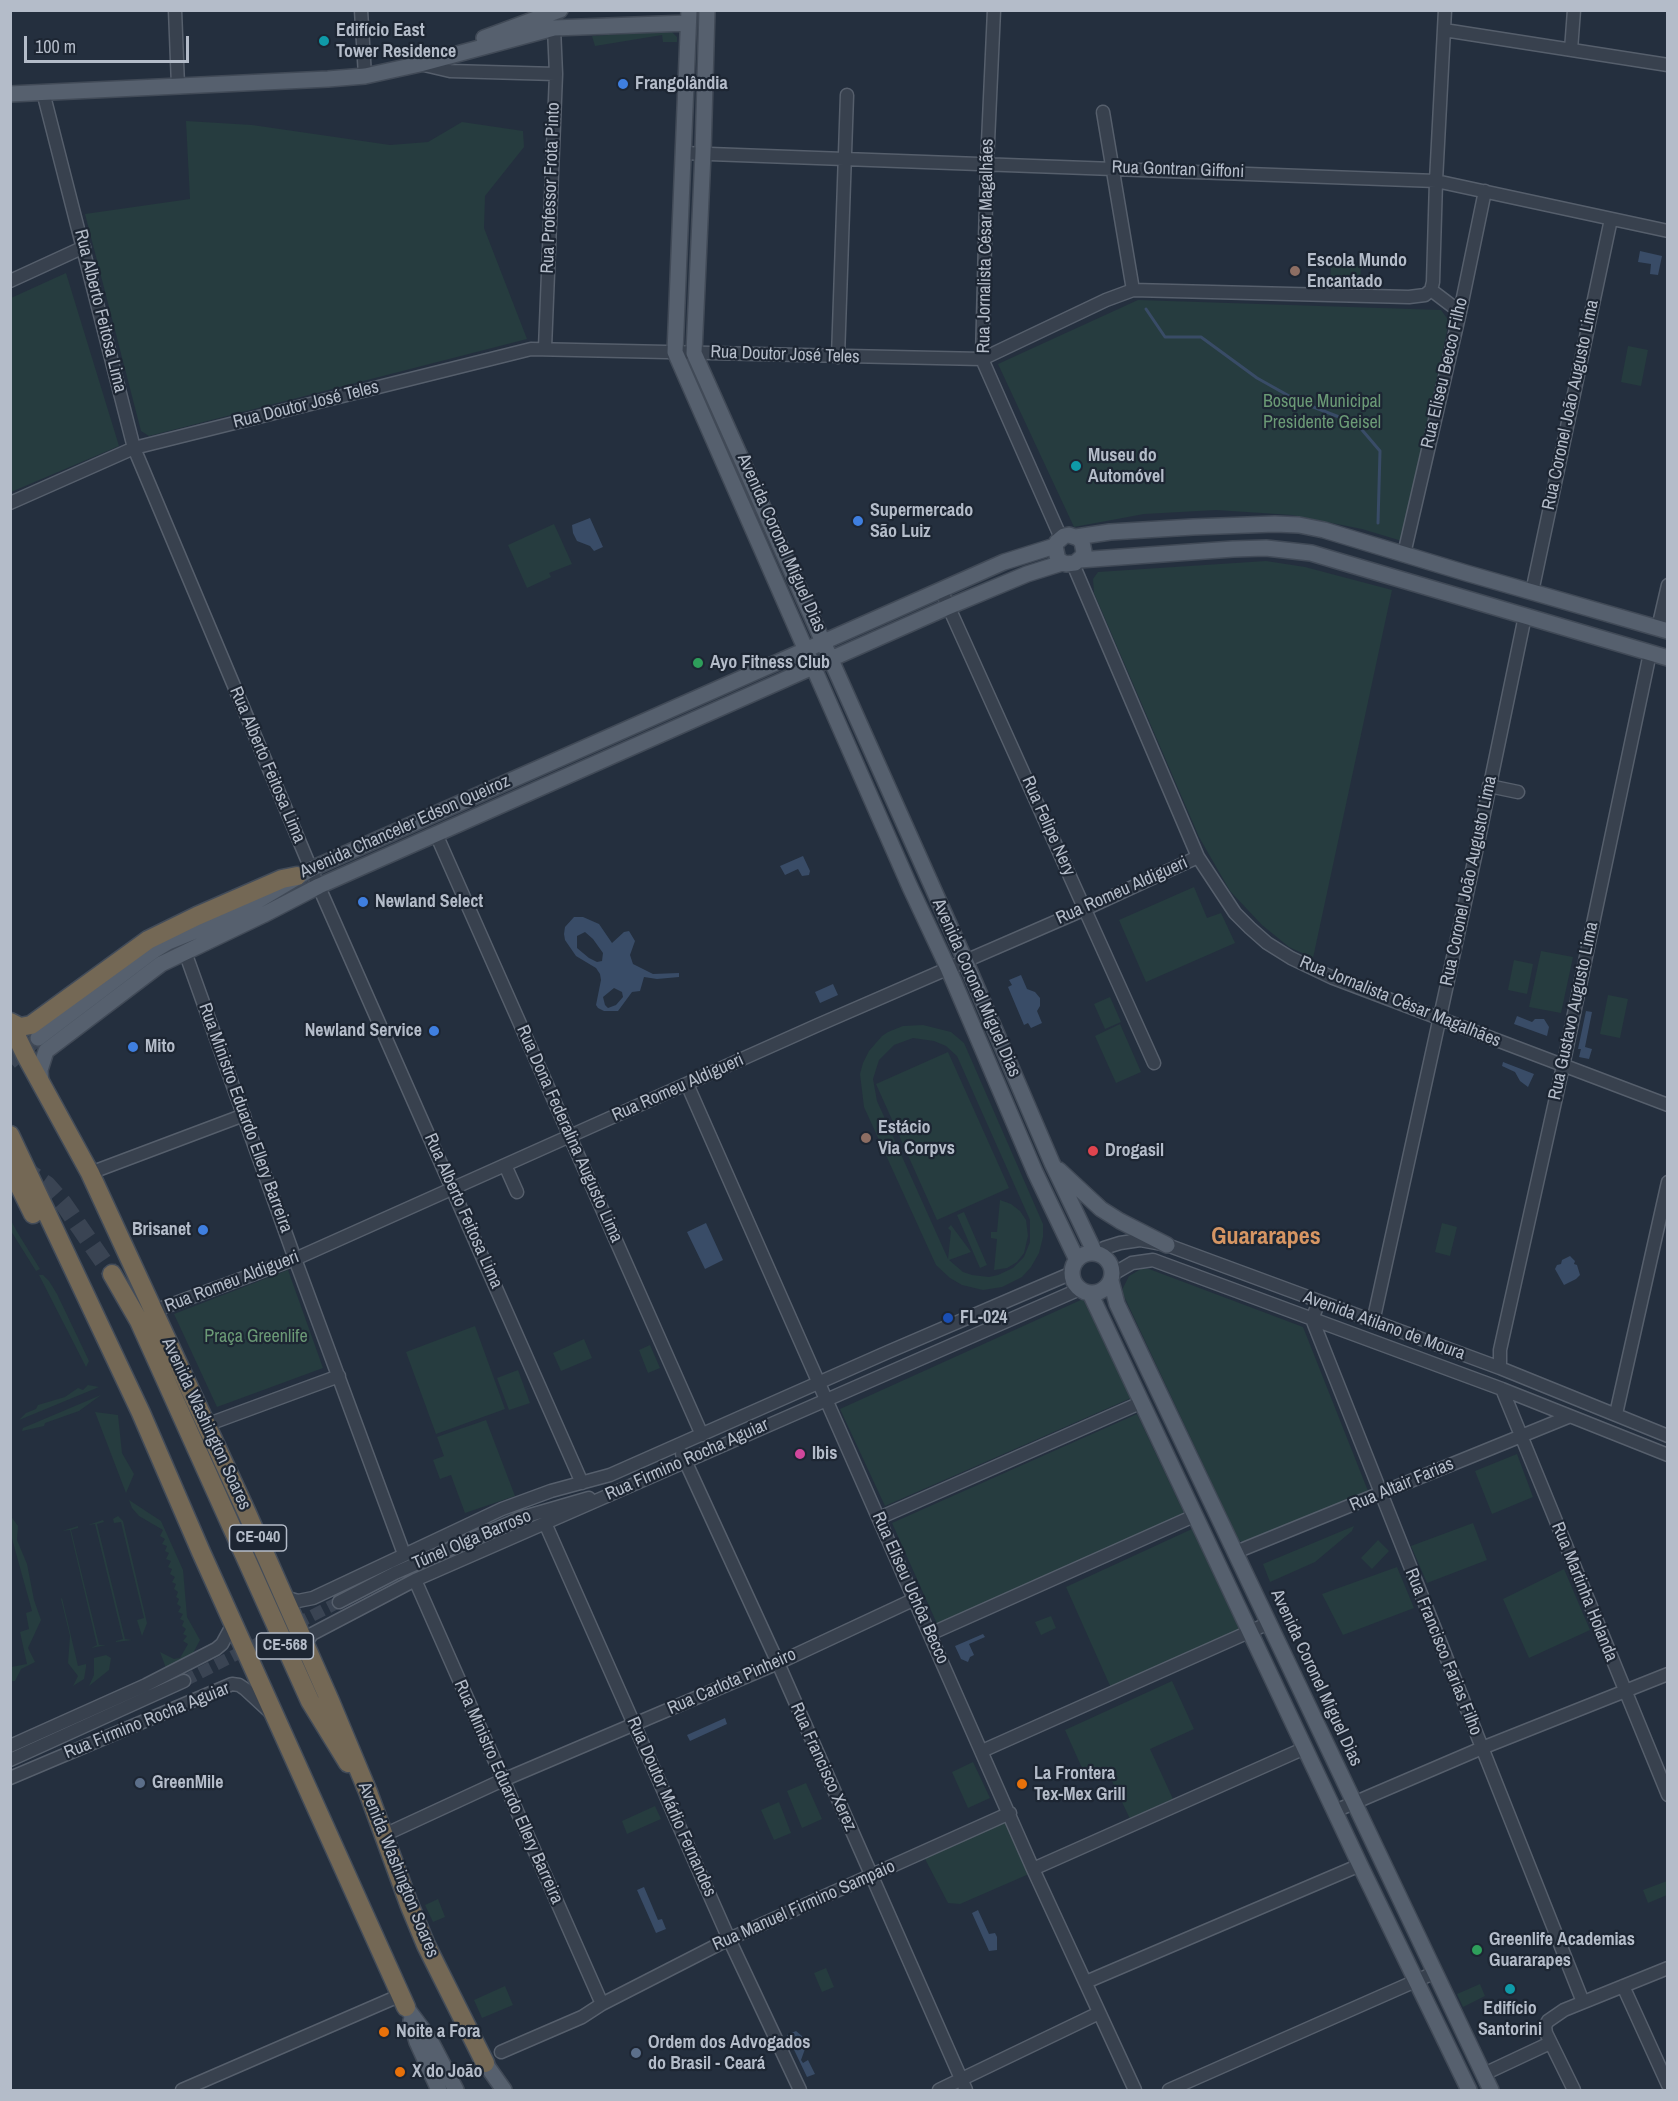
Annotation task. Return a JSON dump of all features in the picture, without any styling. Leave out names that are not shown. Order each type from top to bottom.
[{"type":"highway","points":[[10,1022],[20,1027],[31,1025],[148,940],[197,916],[282,879],[304,872]]},
{"type":"highway","name":"Avenida Washington Soares","points":[[10,1022],[90,1173],[154,1311],[284,1597],[368,1792],[426,1945],[485,2063]]},
{"type":"highway","name":"CE-040","points":[[10,1135],[141,1413],[201,1552],[404,2001]]},
{"type":"highway","points":[[10,1167],[99,1347],[118,1381],[141,1413]]},
{"type":"highway","name":"CE-568","points":[[112,1274],[144,1332],[310,1701],[335,1745],[368,1792]]},
{"type":"main road","name":"Avenida Coronel Miguel Dias","points":[[706,10],[703,153],[694,353],[965,960],[1052,1163],[1097,1254]]},
{"type":"main road","points":[[10,94],[365,76],[420,64],[555,15],[688,17]]},
{"type":"main road","name":"Avenida Coronel Miguel Dias","points":[[688,17],[675,352],[948,968],[1075,1266]]},
{"type":"main road","points":[[740,500],[756,492]]},
{"type":"main road","name":"Avenida Chanceler Edson Queiroz","points":[[38,1038],[153,951],[168,942],[232,916],[304,872],[1004,562],[1064,540],[1110,532],[1275,524],[1324,530],[1663,629]]},
{"type":"main road","points":[[1064,540],[1084,547],[1083,556],[1071,562],[1055,555],[1064,540]]},
{"type":"main road","name":"Avenida Chanceler Edson Queiroz","points":[[41,1083],[40,1070],[46,1051],[161,964],[319,886],[831,658],[1027,574],[1071,562],[1266,548],[1311,553],[1406,579],[1668,658]]},
{"type":"main road","points":[[1406,579],[1409,555]]},
{"type":"main road","points":[[1460,596],[1466,573]]},
{"type":"main road","points":[[716,689],[724,706]]},
{"type":"main road","points":[[572,773],[609,736]]},
{"type":"main road","points":[[891,842],[908,835]]},
{"type":"main road","points":[[1052,1163],[1101,1209],[1167,1245]]},
{"type":"main road","points":[[1085,1291],[1103,1290],[1112,1277],[1109,1262],[1097,1254],[1084,1255],[1075,1266],[1074,1281],[1085,1291],[1100,1312],[1140,1403],[1469,2091]]},
{"type":"main road","name":"Avenida Coronel Miguel Dias","points":[[1112,1277],[1117,1304],[1491,2091]]},
{"type":"main road","points":[[1389,1924],[1408,1914]]},
{"type":"main road","points":[[404,2001],[429,2038],[456,2091]]},
{"type":"main road","name":"CE-040","points":[[404,2001],[417,2042],[439,2091]]},
{"type":"main road","name":"Avenida Washington Soares","points":[[485,2063],[495,2091]]},
{"type":"main road","name":"Avenida Washington Soares","points":[[485,2063],[504,2091]]},
{"type":"street","points":[[175,10],[178,86]]},
{"type":"street","points":[[361,10],[365,76]]},
{"type":"street","name":"Rua Jornalista César Magalhães","points":[[994,10],[982,359],[1064,540]]},
{"type":"street","points":[[1445,10],[1436,181],[1434,282],[1431,290],[1460,312]]},
{"type":"street","points":[[1571,50],[1574,10]]},
{"type":"street","name":"Rua Professor Frota Pinto","points":[[545,348],[556,74],[555,15]]},
{"type":"street","points":[[1444,30],[1668,65]]},
{"type":"street","points":[[420,64],[450,71],[556,74]]},
{"type":"street","name":"Rua Alberto Feitosa Lima","points":[[44,92],[134,448],[304,872],[319,886],[582,1483]]},
{"type":"street","points":[[838,357],[847,95]]},
{"type":"street","points":[[1103,112],[1132,290]]},
{"type":"street","name":"Rua Gontran Giffoni","points":[[683,153],[1436,181],[1668,231]]},
{"type":"street","name":"Rua Eliseu Becco Filho","points":[[1409,555],[1485,191]]},
{"type":"street","name":"Rua Coronel João Augusto Lima","points":[[1532,592],[1611,219]]},
{"type":"street","points":[[10,281],[84,247]]},
{"type":"street","name":"Rua Doutor José Teles","points":[[10,503],[134,448],[518,351],[545,348],[982,359],[1132,290],[1408,297],[1425,295],[1431,290]]},
{"type":"street","name":"Rua Jornalista César Magalhães","points":[[1071,562],[1198,857],[1235,913],[1268,943],[1291,958],[1333,978],[1668,1105]]},
{"type":"street","points":[[1663,629],[1668,585]]},
{"type":"street","name":"Rua Felipe Nery","points":[[941,590],[1154,1063]]},
{"type":"street","name":"Rua Coronel João Augusto Lima","points":[[1373,1322],[1525,616]]},
{"type":"street","name":"Rua Gustavo Augusto Lima","points":[[1500,1368],[1500,1350],[1563,1066],[1650,653]]},
{"type":"street","points":[[1489,786],[1518,792]]},
{"type":"street","name":"Rua Dona Federalina Augusto Lima","points":[[436,834],[702,1435]]},
{"type":"street","name":"Rua Romeu Aldigueri","points":[[154,1311],[295,1259],[1198,857]]},
{"type":"street","name":"Rua Ministro Eduardo Ellery Barreira","points":[[185,952],[404,1554]]},
{"type":"street","name":"Rua Eliseu Uchôa Becco","points":[[687,1084],[1033,1869],[1135,2091]]},
{"type":"street","points":[[90,1173],[244,1115]]},
{"type":"street","points":[[505,1165],[517,1192]]},
{"type":"street","points":[[1616,1414],[1668,1182]]},
{"type":"street","name":"Avenida Atilano de Moura","points":[[1097,1254],[1104,1248],[1140,1240],[1167,1245],[1500,1368],[1668,1436]]},
{"type":"street","name":"Avenida Atilano de Moura","points":[[1112,1277],[1132,1263],[1153,1260],[1502,1389],[1668,1455]]},
{"type":"street","name":"Rua Firmino Rocha Aguiar","points":[[284,1597],[298,1601],[313,1598],[502,1509],[551,1491],[610,1475],[820,1383],[1075,1266]]},
{"type":"street","name":"Rua Firmino Rocha Aguiar","points":[[306,1648],[312,1634],[415,1580],[590,1504],[610,1493],[1085,1291]]},
{"type":"street","points":[[1312,1319],[1319,1302]]},
{"type":"street","name":"Rua Francisco Farias Filho","points":[[1312,1319],[1583,2002]]},
{"type":"street","points":[[206,1425],[339,1376]]},
{"type":"street","name":"Rua Martinha Holanda","points":[[1502,1389],[1668,1795]]},
{"type":"street","points":[[879,1518],[1140,1403]]},
{"type":"street","name":"Rua Altair Farias","points":[[1236,1552],[1568,1417]]},
{"type":"street","name":"Rua Francisco Xerez","points":[[678,1445],[778,1663],[964,2085]]},
{"type":"street","name":"Túnel Olga Barroso","points":[[339,1602],[395,1573],[520,1518],[610,1493]]},
{"type":"street","points":[[930,1634],[1194,1516]]},
{"type":"street","name":"Rua Doutor Márlio Fernandes","points":[[545,1523],[729,1939],[800,2091]]},
{"type":"street","name":"Rua Ministro Eduardo Ellery Barreira","points":[[415,1580],[602,2004]]},
{"type":"street","name":"Rua Carlota Pinheiro","points":[[384,1835],[503,1780],[778,1663],[915,1599]]},
{"type":"street","name":"Rua Firmino Rocha Aguiar","points":[[10,1746],[138,1688],[216,1649],[222,1644],[234,1622]]},
{"type":"street","points":[[982,1751],[1269,1623]]},
{"type":"street","points":[[1335,1811],[1482,1748],[1668,1674]]},
{"type":"street","points":[[10,1760],[184,1682]]},
{"type":"street","name":"Rua Firmino Rocha Aguiar","points":[[10,1778],[232,1684],[245,1689],[275,1717]]},
{"type":"street","points":[[1033,1869],[1305,1748]]},
{"type":"street","name":"Rua Manuel Firmino Sampaio","points":[[501,2052],[582,2017],[602,2004],[729,1939],[1010,1813]]},
{"type":"street","points":[[1086,1982],[1360,1866]]},
{"type":"street","points":[[1574,2091],[1550,2043],[1545,2026],[1552,2017],[1583,2002],[1668,1968]]},
{"type":"street","points":[[1169,2091],[1436,1972]]},
{"type":"street","points":[[1623,1986],[1668,2085]]},
{"type":"street","points":[[182,2091],[404,2001]]},
{"type":"street","points":[[939,2091],[964,2085],[1100,2013]]},
{"type":"street","points":[[1484,2074],[1550,2043]]},
{"type":"green space","points":[[671,31],[677,37],[677,42],[663,42],[662,35],[595,46],[592,36]]},
{"type":"green space","points":[[186,121],[252,125],[390,145],[428,142],[462,122],[523,131],[524,147],[485,196],[484,228],[527,339],[149,436],[141,431],[85,214],[190,199]]},
{"type":"green space","points":[[1331,263],[1361,265],[1360,287],[1330,286]]},
{"type":"green space","points":[[66,273],[119,446],[11,492],[11,298]]},
{"type":"green space","name":"Bosque Municipal Presidente Geisel","points":[[1138,300],[1441,310],[1449,321],[1402,541],[1362,529],[1292,515],[1216,510],[1144,514],[1074,527],[998,364]]},
{"type":"green space","points":[[1628,346],[1648,350],[1641,386],[1621,382]]},
{"type":"green space","points":[[554,524],[572,564],[549,573],[551,577],[527,588],[508,545]]},
{"type":"green space","points":[[1266,561],[1305,567],[1392,590],[1313,958],[1289,947],[1262,925],[1230,891],[1199,837],[1094,593],[1093,579],[1098,572]]},
{"type":"green space","points":[[1194,887],[1207,918],[1221,913],[1235,943],[1146,982],[1119,920]]},
{"type":"green space","points":[[1541,951],[1573,957],[1561,1013],[1529,1007]]},
{"type":"green space","points":[[1514,960],[1533,964],[1527,994],[1508,990]]},
{"type":"green space","points":[[1608,995],[1628,999],[1620,1038],[1600,1034]]},
{"type":"green space","points":[[1110,997],[1121,1022],[1105,1029],[1094,1004]]},
{"type":"green space","points":[[1120,1024],[1141,1072],[1116,1083],[1095,1036]]},
{"type":"green space","points":[[923,1025],[951,1032],[964,1043],[1043,1224],[1039,1253],[1031,1267],[1022,1277],[1002,1287],[983,1290],[962,1285],[936,1265],[864,1107],[860,1074],[863,1063],[869,1051],[882,1036],[903,1026]],"holes":[[[913,1038],[934,1041],[946,1046],[957,1056],[1030,1220],[1030,1242],[1024,1257],[1013,1268],[998,1275],[989,1277],[972,1275],[963,1272],[949,1260],[971,1252],[951,1225],[948,1228],[951,1231],[948,1259],[877,1101],[873,1079],[879,1060],[894,1045]]]},
{"type":"green space","points":[[948,1052],[1009,1188],[937,1220],[876,1084]]},
{"type":"green space","points":[[1000,1200],[1020,1211],[1026,1220],[1028,1236],[1024,1253],[1017,1262],[1007,1268],[994,1270],[997,1239],[991,1238],[991,1232],[997,1232]]},
{"type":"green space","points":[[964,1212],[987,1265],[980,1268],[957,1215]]},
{"type":"green space","points":[[10,1219],[40,1269],[36,1271],[11,1231]]},
{"type":"green space","points":[[1442,1223],[1457,1227],[1450,1256],[1435,1252]]},
{"type":"green space","points":[[1141,1269],[1149,1269],[1303,1327],[1368,1491],[1246,1542],[1239,1541],[1123,1294],[1123,1288],[1129,1276]]},
{"type":"green space","name":"Praça Greenlife","points":[[288,1270],[323,1368],[217,1407],[174,1314]]},
{"type":"green space","points":[[39,1275],[43,1275],[49,1281],[57,1294],[89,1361],[86,1367]]},
{"type":"green space","points":[[1083,1299],[1131,1398],[885,1506],[840,1409]]},
{"type":"green space","points":[[475,1326],[505,1409],[436,1434],[406,1352]]},
{"type":"green space","points":[[584,1339],[592,1358],[561,1371],[553,1353]]},
{"type":"green space","points":[[650,1345],[660,1368],[648,1373],[639,1350]]},
{"type":"green space","points":[[518,1370],[530,1403],[509,1410],[497,1378]]},
{"type":"green space","points":[[88,1385],[99,1387],[19,1420],[26,1413],[36,1409],[38,1405],[65,1397],[78,1388],[83,1390]]},
{"type":"green space","points":[[101,1395],[79,1411],[45,1423],[44,1426],[22,1431],[23,1428]]},
{"type":"green space","points":[[95,1412],[118,1415],[122,1453],[134,1474],[126,1493]]},
{"type":"green space","points":[[1137,1414],[1184,1513],[938,1626],[892,1523]]},
{"type":"green space","points":[[486,1420],[515,1496],[465,1513],[451,1475],[440,1479],[433,1460],[444,1456],[437,1437]]},
{"type":"green space","points":[[1517,1454],[1533,1497],[1492,1514],[1475,1471]]},
{"type":"green space","points":[[129,1500],[161,1521],[183,1570],[187,1617],[200,1640],[191,1657],[166,1668],[160,1652],[174,1659],[180,1658],[188,1644],[183,1641],[187,1636],[183,1634],[186,1629],[182,1626],[184,1621],[180,1619],[183,1614],[178,1612],[181,1607],[177,1604],[178,1592],[174,1589],[176,1584],[172,1582],[175,1577],[170,1574],[172,1569],[168,1567],[171,1561],[166,1559],[169,1553],[165,1551],[167,1546],[162,1544],[165,1539],[160,1536],[163,1530],[139,1516]]},
{"type":"green space","points":[[10,1515],[18,1526],[17,1540],[27,1564],[34,1600],[41,1620],[28,1648],[35,1662],[21,1669],[15,1681],[11,1681],[11,1667],[27,1664],[20,1632],[29,1629],[26,1613],[32,1611],[11,1535]]},
{"type":"green space","points":[[118,1516],[123,1521],[147,1623],[142,1636],[137,1620],[144,1618],[121,1522],[114,1523],[113,1519]]},
{"type":"green space","points":[[103,1520],[104,1522],[97,1524],[125,1639],[132,1640],[116,1642],[123,1639],[95,1524],[88,1525]]},
{"type":"green space","points":[[1473,1523],[1487,1560],[1427,1583],[1411,1546]]},
{"type":"green space","points":[[78,1526],[71,1530],[99,1645],[106,1645],[91,1648],[97,1645],[70,1530],[62,1531]]},
{"type":"green space","points":[[1354,1526],[1352,1531],[1315,1562],[1270,1582],[1263,1564]]},
{"type":"green space","points":[[1192,1529],[1239,1629],[1111,1688],[1066,1587]]},
{"type":"green space","points":[[1378,1540],[1389,1551],[1372,1569],[1361,1558]]},
{"type":"green space","points":[[1397,1567],[1414,1608],[1343,1635],[1322,1594]]},
{"type":"green space","points":[[1564,1569],[1590,1630],[1529,1658],[1503,1599]]},
{"type":"green space","points":[[62,1598],[78,1666],[86,1664],[84,1679],[73,1686],[78,1676],[68,1663],[70,1636]]},
{"type":"green space","points":[[1051,1616],[1056,1628],[1041,1635],[1035,1622]]},
{"type":"green space","points":[[106,1655],[111,1658],[109,1670],[89,1686],[94,1675],[94,1658]]},
{"type":"green space","points":[[1172,1681],[1194,1729],[1150,1749],[1173,1799],[1130,1819],[1106,1768],[1086,1777],[1065,1730]]},
{"type":"green space","points":[[973,1762],[990,1798],[968,1808],[952,1772]]},
{"type":"green space","points":[[806,1783],[822,1819],[802,1828],[787,1791]]},
{"type":"green space","points":[[779,1802],[791,1833],[774,1840],[761,1810]]},
{"type":"green space","points":[[655,1806],[661,1819],[627,1834],[622,1821]]},
{"type":"green space","points":[[1004,1819],[1029,1874],[960,1904],[948,1903],[923,1855]]},
{"type":"green space","points":[[1667,1881],[1667,1895],[1648,1903],[1643,1890]]},
{"type":"green space","points":[[438,1899],[445,1917],[433,1922],[425,1905]]},
{"type":"green space","points":[[826,1968],[834,1987],[822,1992],[814,1973]]},
{"type":"green space","points":[[1480,1984],[1485,1996],[1463,2007],[1457,1994]]},
{"type":"green space","points":[[505,1986],[513,2005],[482,2018],[474,2000]]},
{"type":"water","points":[[1640,251],[1662,256],[1658,275],[1650,274],[1651,264],[1638,262]]},
{"type":"water","points":[[590,518],[603,547],[594,551],[590,546],[577,541],[572,525]]},
{"type":"water","points":[[803,856],[810,871],[809,875],[802,876],[798,869],[785,875],[780,866]]},
{"type":"water","points":[[574,917],[583,917],[599,924],[612,943],[624,932],[629,931],[635,941],[630,955],[633,964],[653,974],[679,973],[679,977],[657,979],[644,977],[640,991],[632,992],[618,1011],[604,1011],[596,1005],[600,974],[596,968],[576,956],[565,940],[565,927]],"holes":[[[585,932],[603,953],[602,961],[597,962],[589,958],[577,948],[577,936]],[[614,988],[622,992],[623,997],[616,1005],[608,1008],[603,997]]]},
{"type":"water","points":[[1021,975],[1027,989],[1035,992],[1040,998],[1037,1011],[1042,1023],[1031,1028],[1028,1023],[1024,1025],[1008,987],[1012,985],[1009,980]]},
{"type":"water","points":[[833,984],[838,995],[820,1003],[815,992]]},
{"type":"water","points":[[1586,1011],[1592,1012],[1585,1047],[1592,1049],[1589,1059],[1579,1057],[1581,1049],[1578,1049]]},
{"type":"water","points":[[1517,1016],[1532,1022],[1535,1019],[1544,1019],[1549,1027],[1547,1036],[1514,1024]]},
{"type":"water","points":[[1503,1062],[1534,1074],[1528,1087],[1520,1081],[1515,1072],[1502,1066]]},
{"type":"water","points":[[706,1223],[723,1260],[705,1269],[687,1232]]},
{"type":"water","points":[[1570,1256],[1575,1261],[1574,1264],[1577,1265],[1580,1275],[1564,1285],[1555,1269],[1562,1260]]},
{"type":"water","points":[[983,1634],[985,1637],[969,1644],[974,1655],[968,1662],[961,1659],[955,1646]]},
{"type":"water","points":[[725,1718],[727,1724],[690,1741],[687,1735]]},
{"type":"water","points":[[644,1887],[658,1920],[662,1919],[666,1929],[656,1933],[637,1890]]},
{"type":"water","points":[[978,1910],[989,1934],[995,1933],[997,1937],[997,1950],[989,1951],[972,1913]]},
{"type":"water","points":[[796,2031],[802,2036],[805,2049],[801,2060],[803,2063],[808,2060],[815,2074],[807,2077],[787,2035]]},
{"type":"waterway","points":[[1146,309],[1165,337],[1201,337],[1257,378],[1298,401],[1357,424],[1380,451],[1378,523]]},
{"type":"tunnel","points":[[10,1062],[38,1038]]},
{"type":"tunnel","points":[[21,1167],[47,1185],[63,1203],[112,1274]]},
{"type":"tunnel","points":[[184,1681],[339,1602]]},
{"type":"place","name":"Edifício East Tower Residence","points":[[324,41]]},
{"type":"place","name":"Frangolândia","points":[[623,84]]},
{"type":"place","name":"Escola Mundo Encantado","points":[[1295,271]]},
{"type":"place","name":"Museu do Automóvel","points":[[1076,466]]},
{"type":"place","name":"Supermercado São Luiz","points":[[858,521]]},
{"type":"place","name":"Ayo Fitness Club","points":[[698,663]]},
{"type":"place","name":"Newland Select","points":[[363,902]]},
{"type":"place","name":"Newland Service","points":[[434,1031]]},
{"type":"place","name":"Mito","points":[[133,1047]]},
{"type":"place","name":"Estácio Via Corpvs","points":[[866,1138]]},
{"type":"place","name":"Drogasil","points":[[1093,1151]]},
{"type":"place","name":"Brisanet","points":[[203,1230]]},
{"type":"place","name":"FL-024","points":[[948,1318]]},
{"type":"place","name":"Ibis","points":[[800,1454]]},
{"type":"place","name":"GreenMile","points":[[140,1783]]},
{"type":"place","name":"La Frontera Tex-Mex Grill","points":[[1022,1784]]},
{"type":"place","name":"Greenlife Academias Guararapes","points":[[1477,1950]]},
{"type":"place","name":"Edifício Santorini","points":[[1510,1989]]},
{"type":"place","name":"Noite a Fora","points":[[384,2032]]},
{"type":"place","name":"Ordem dos Advogados do Brasil - Ceará","points":[[636,2053]]},
{"type":"place","name":"X do João","points":[[400,2072]]},
{"type":"district","name":"Guararapes","points":[[1266,1238]]}]
